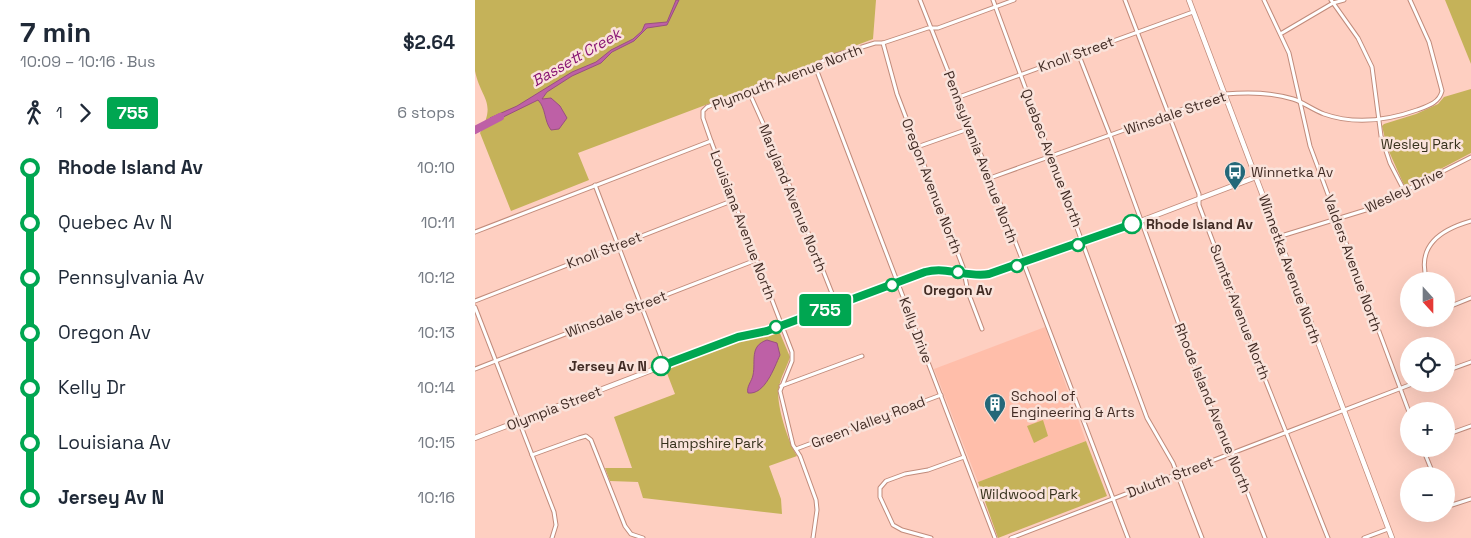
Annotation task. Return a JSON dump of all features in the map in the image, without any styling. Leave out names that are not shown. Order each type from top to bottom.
[{"type":"street","name":"Pennsylvania Avenue North","points":[[920,0],[971,128],[1020,260],[1024,264],[1128,538]]},
{"type":"street","name":"Quebec Avenue North","points":[[993,0],[1147,418],[1169,454],[1201,538]]},
{"type":"street","name":"Plymouth Avenue North","points":[[703,111],[707,107],[815,66],[827,58],[932,28],[1014,0]]},
{"type":"street","name":"Sumter Avenue North","points":[[1125,0],[1263,374],[1328,538]]},
{"type":"street","name":"Winnetka Avenue North","points":[[1189,0],[1391,538]]},
{"type":"street","name":"Valders Avenue North","points":[[1264,0],[1282,33],[1295,71],[1310,146],[1400,388]]},
{"type":"street","points":[[1282,33],[1332,2],[1344,0]]},
{"type":"street","name":"Winsdale Street","points":[[990,178],[1225,94],[1245,92],[1271,95],[1293,99],[1301,104],[1336,117],[1379,121],[1431,105],[1441,96],[1443,91],[1429,42],[1410,0]]},
{"type":"street","points":[[1332,2],[1358,38],[1372,67],[1384,149],[1405,192]]},
{"type":"street","name":"Knoll Street","points":[[959,97],[1194,11]]},
{"type":"street","name":"Oregon Avenue North","points":[[883,43],[897,94],[964,273],[968,292],[982,329]]},
{"type":"street","name":"Rhode Island Avenue North","points":[[1078,53],[1110,135],[1205,396],[1232,453],[1265,538]]},
{"type":"street","name":"Kelly Drive","points":[[815,66],[995,538]]},
{"type":"street","name":"Maryland Avenue North","points":[[749,92],[779,159],[837,306]]},
{"type":"street","name":"Louisiana Avenue North","points":[[703,111],[703,118],[711,141],[793,357],[781,386]]},
{"type":"street","points":[[917,147],[971,128]]},
{"type":"street","points":[[475,232],[711,141]]},
{"type":"street","name":"Wesley Drive","points":[[1278,237],[1369,209],[1471,157]]},
{"type":"street","name":"Olympia Street","points":[[475,438],[738,337],[767,331],[933,270],[982,275],[1024,264],[1256,178]]},
{"type":"street","points":[[595,185],[664,365]]},
{"type":"street","name":"Knoll Street","points":[[475,300],[734,200]]},
{"type":"street","points":[[1424,272],[1423,268],[1428,247],[1452,228],[1471,222]]},
{"type":"street","name":"Winsdale Street","points":[[475,369],[756,260]]},
{"type":"street","points":[[1455,304],[1471,298]]},
{"type":"street","points":[[475,308],[556,519],[553,537]]},
{"type":"street","points":[[813,538],[817,510],[816,500],[788,427],[781,386],[862,356]]},
{"type":"street","points":[[1455,368],[1471,362]]},
{"type":"street","name":"Duluth Street","points":[[1011,538],[1400,388]]},
{"type":"street","name":"Green Valley Road","points":[[796,449],[941,395]]},
{"type":"street","points":[[1455,432],[1471,426]]},
{"type":"street","points":[[532,455],[586,436],[591,440],[625,526],[631,534],[643,538]]},
{"type":"street","points":[[931,538],[902,530],[893,525],[879,496],[880,488],[886,481],[905,474],[928,470],[964,457]]},
{"type":"street","points":[[1455,504],[1471,499]]},
{"type":"street","points":[[1364,538],[1388,529]]},
{"type":"shaded area","points":[[676,0],[679,0],[667,25],[647,28],[634,41],[612,52],[601,63],[572,76],[547,92],[542,99],[551,98],[560,106],[567,118],[559,129],[551,130],[541,103],[538,100],[491,123],[490,118],[517,106],[572,72],[596,62],[611,50],[633,39],[642,31],[645,24],[667,22]]},
{"type":"shaded area","points":[[1045,327],[1086,441],[978,482],[934,369]]},
{"type":"shaded area","points":[[767,340],[777,343],[780,355],[764,385],[759,390],[748,393],[753,375],[755,350],[761,343]]},
{"type":"green space","points":[[475,0],[876,0],[873,39],[828,56],[804,68],[578,153],[589,180],[511,211],[480,133],[485,122],[487,107],[475,71]]},
{"type":"green space","points":[[1445,0],[1471,0],[1471,64]]},
{"type":"green space","name":"Wesley Park","points":[[1471,89],[1471,153],[1408,186],[1404,185],[1387,147],[1382,126],[1438,104],[1444,97]]},
{"type":"green space","name":"Hampshire Park","points":[[779,331],[790,357],[780,383],[779,402],[786,432],[797,456],[769,466],[781,499],[782,514],[643,498],[638,482],[610,481],[605,468],[632,468],[614,417],[675,394],[665,368],[740,339]]},
{"type":"green space","points":[[1043,420],[1048,436],[1034,443],[1027,426]]},
{"type":"green space","name":"Wildwood Park","points":[[1086,441],[1107,496],[998,538],[978,482]]},
{"type":"waterway","name":"Bassett Creek","points":[[475,130],[500,117]]},
{"type":"bus line","name":"755","points":[[661,366],[738,337],[767,331],[925,272],[940,270],[975,275],[989,274],[1024,264],[1132,224]]},
{"type":"place","name":"Winnetka Av","points":[[1235,191]]},
{"type":"place","name":"Rhode Island Av","points":[[1132,224]]},
{"type":"place","name":"Oregon Av","points":[[958,272]]},
{"type":"place","name":"Jersey Av N","points":[[661,366]]},
{"type":"place","name":"School of Engineering & Arts","points":[[995,423]]}]
